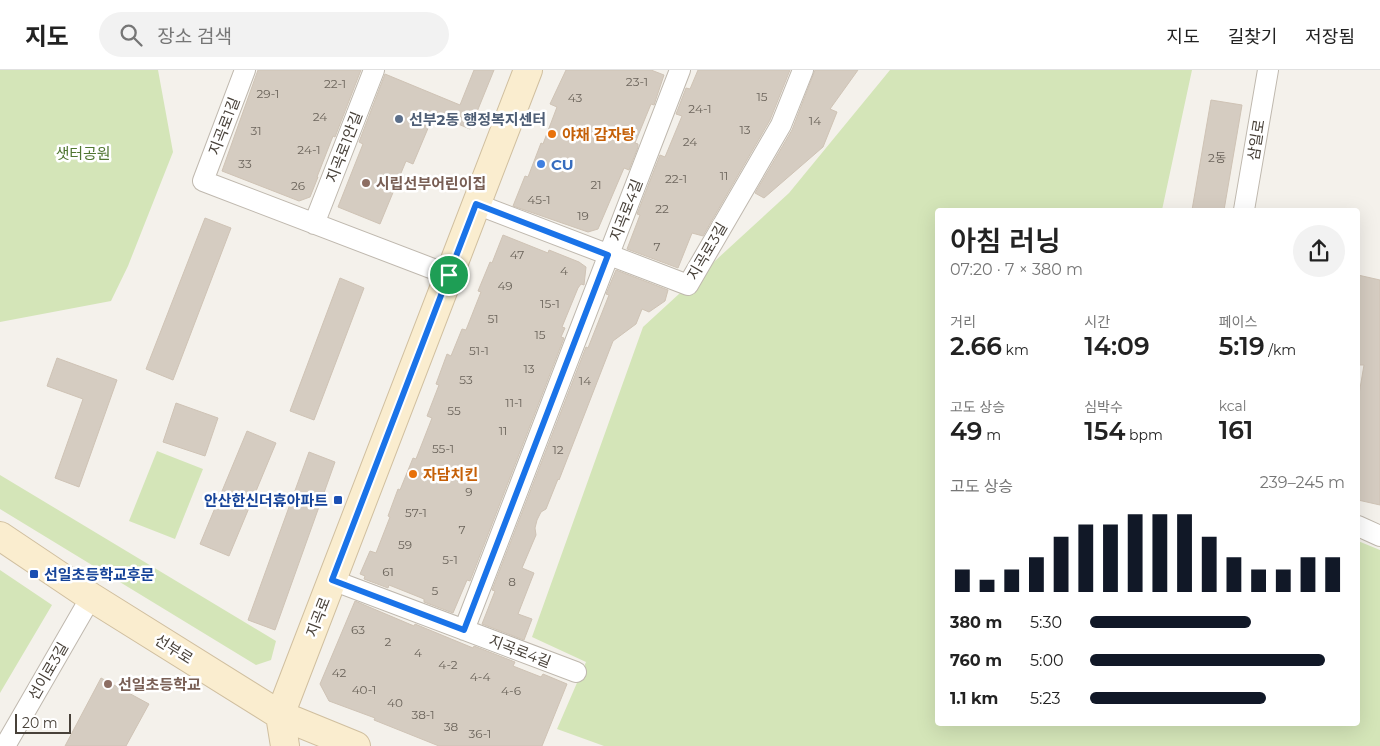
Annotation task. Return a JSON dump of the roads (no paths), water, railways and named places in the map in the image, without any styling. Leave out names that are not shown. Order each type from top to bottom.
[{"type":"street","name":"지곡로1길","points":[[246,70],[202,181],[314,224]]},
{"type":"street","name":"지곡로1안길","points":[[314,224],[374,70]]},
{"type":"street","name":"지곡로","points":[[280,715],[528,70]]},
{"type":"street","name":"지곡로4길","points":[[464,630],[680,70]]},
{"type":"street","name":"지곡로3길","points":[[476,204],[688,285],[781,125],[803,70]]},
{"type":"street","name":"삼일로","points":[[1244,208],[1268,70]]},
{"type":"street","points":[[314,224],[449,275]]},
{"type":"street","points":[[1360,527],[1380,536]]},
{"type":"street","name":"선부로","points":[[0,536],[91,597],[280,715],[356,746]]},
{"type":"street","name":"지곡로4길","points":[[332,580],[576,672]]},
{"type":"street","name":"선이로3길","points":[[5,746],[91,597]]},
{"type":"street","points":[[280,715],[285,746]]},
{"type":"place","name":"선부2동 행정복지센터","points":[[399,119]]},
{"type":"place","name":"야채 감자탕","points":[[552,134]]},
{"type":"place","name":"CU","points":[[541,164]]},
{"type":"place","name":"시립선부어린이집","points":[[366,183]]},
{"type":"place","name":"자담치킨","points":[[413,474]]},
{"type":"place","name":"안산한신더휴아파트","points":[[338,500]]},
{"type":"place","name":"선일초등학교후문","points":[[34,574]]},
{"type":"place","name":"선일초등학교","points":[[108,684]]},
{"type":"park label","name":"샛터공원","points":[[83,153]]}]
